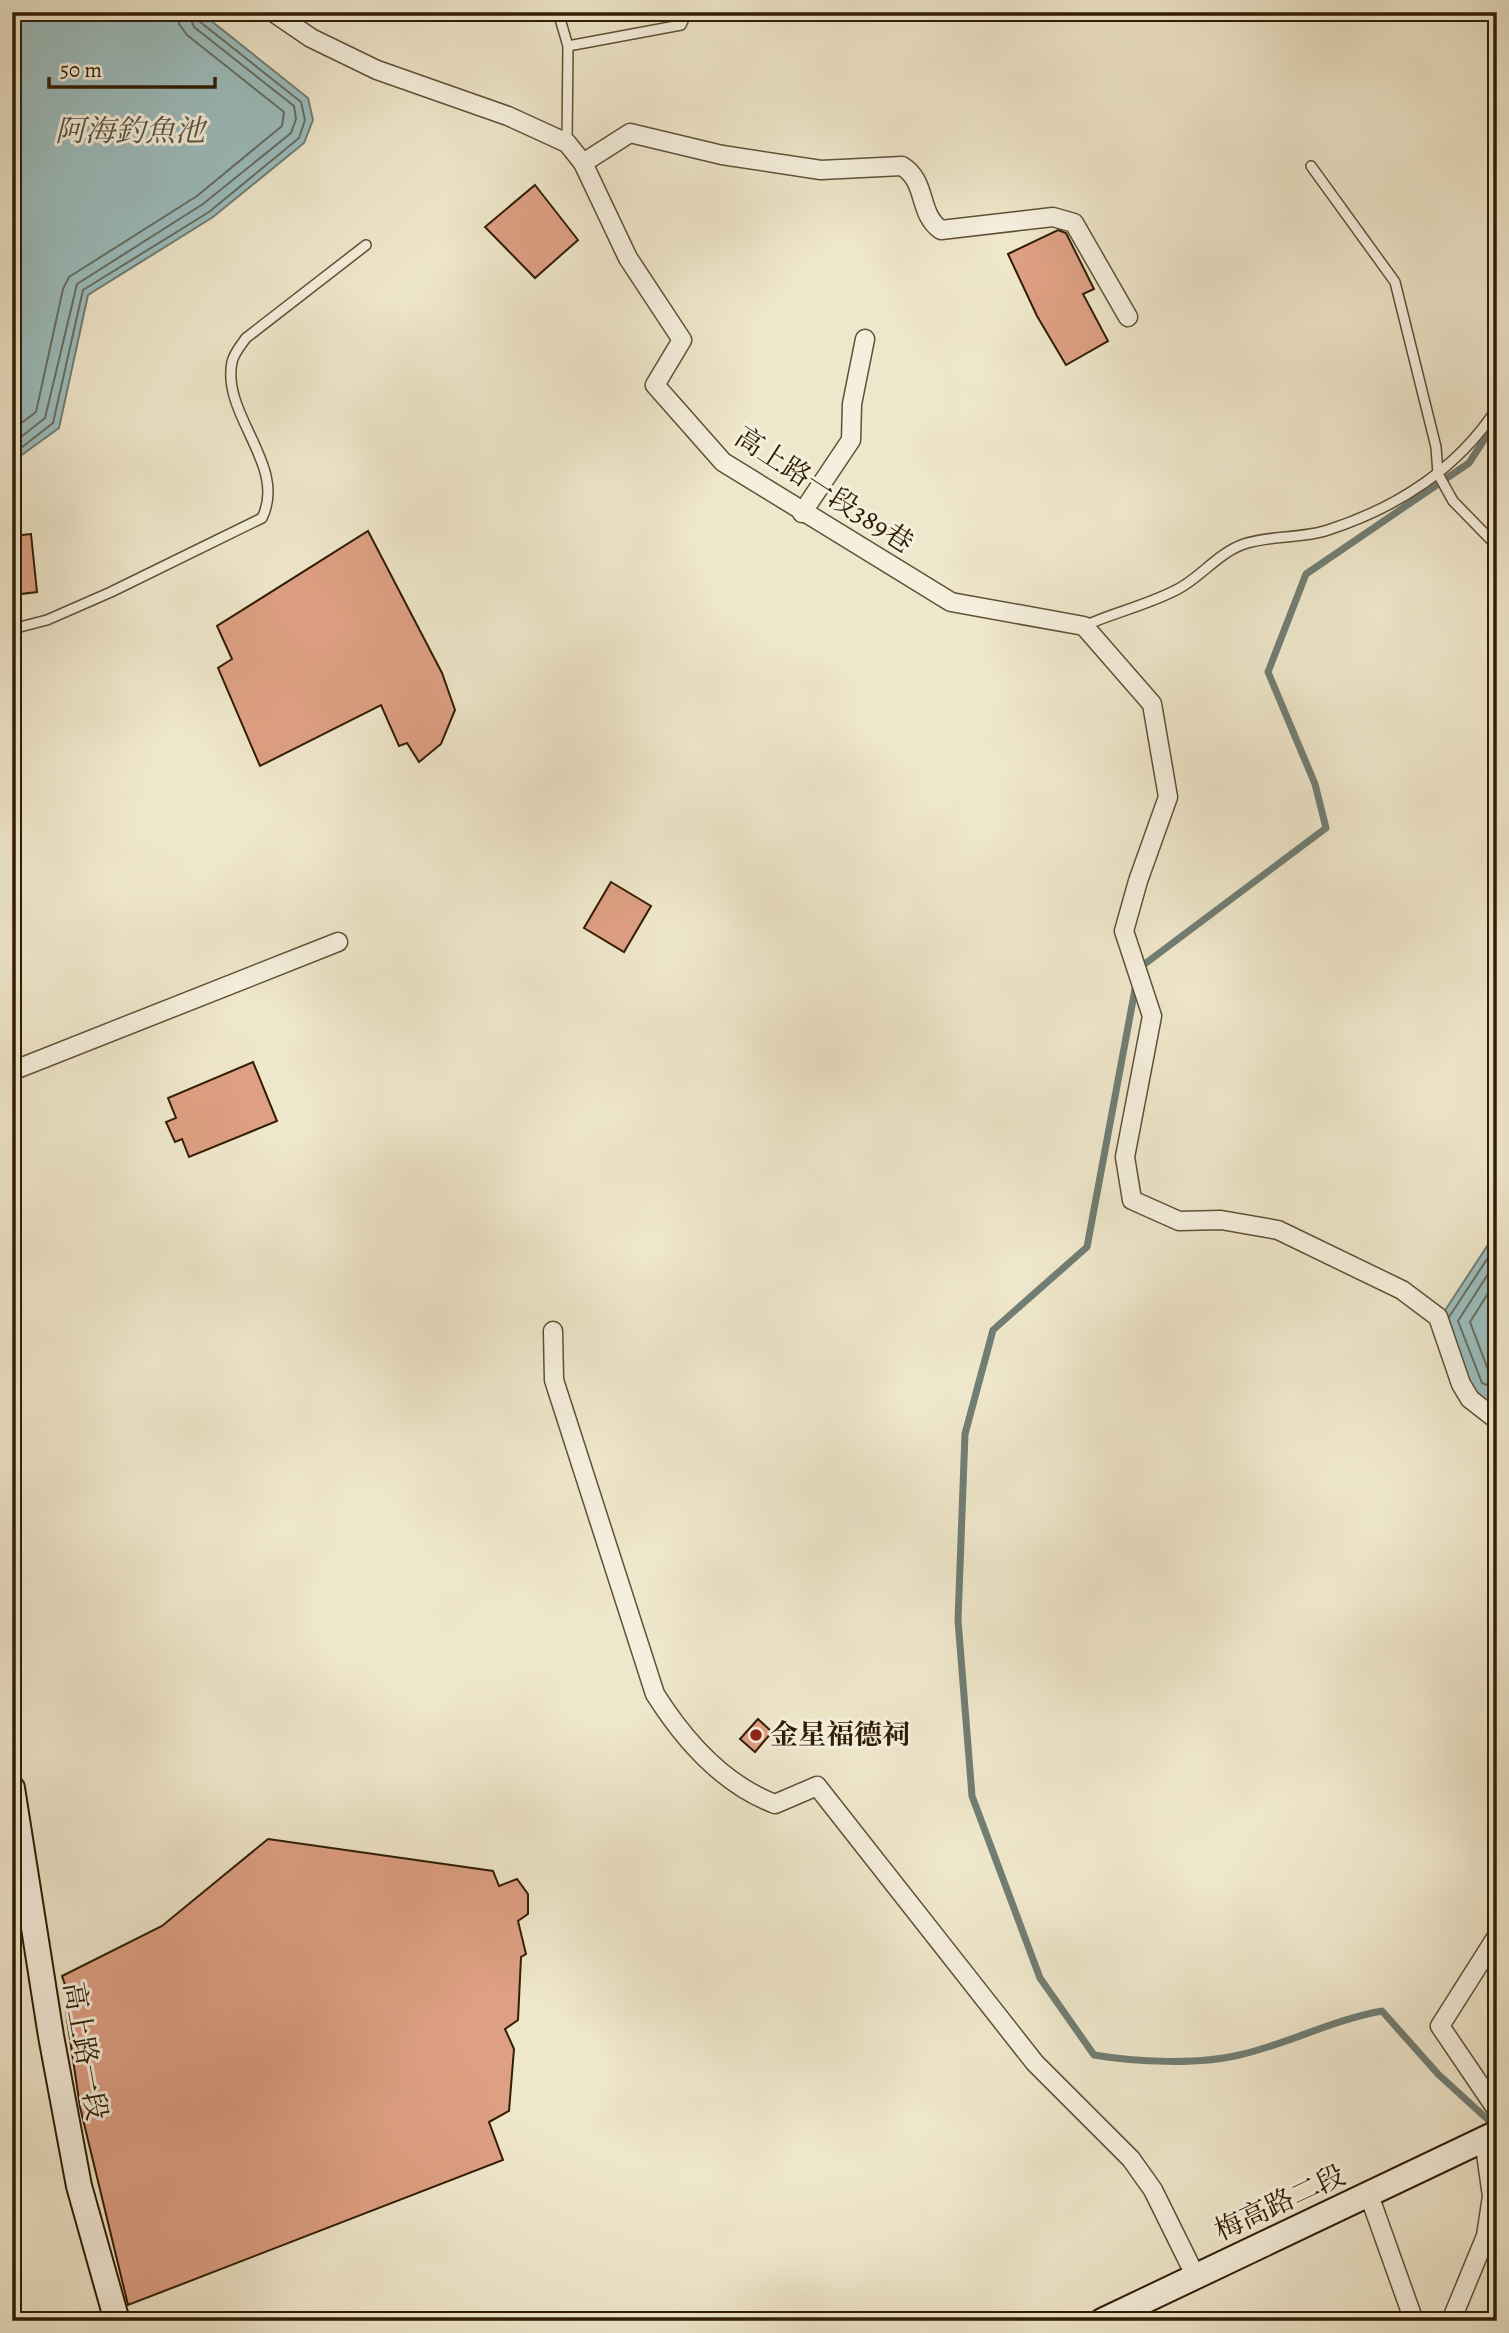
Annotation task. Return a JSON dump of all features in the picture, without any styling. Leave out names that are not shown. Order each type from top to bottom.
[{"type":"street","name":"高上路一段389巷","points":[[273,12],[311,38],[377,70],[508,116],[567,143],[583,163],[628,258],[682,340],[655,385],[723,462],[951,603],[1084,626]]},
{"type":"street","points":[[583,163],[630,133],[722,155],[821,170],[902,166],[916,177],[928,215],[941,230],[1053,217],[1074,223],[1128,317]]},
{"type":"street","points":[[802,513],[851,440],[852,404],[866,339]]},
{"type":"street","points":[[1084,626],[1152,704],[1168,797],[1138,881],[1124,931],[1152,1016],[1125,1157],[1132,1200],[1179,1221],[1221,1220],[1278,1230],[1402,1290],[1438,1317],[1461,1384],[1470,1399],[1497,1420]]},
{"type":"street","points":[[12,1072],[338,942]]},
{"type":"street","points":[[553,1331],[554,1380],[655,1694],[680,1733],[726,1777],[775,1804],[817,1786],[1035,2063],[1131,2160],[1153,2190],[1195,2274]]},
{"type":"street","name":"高上路一段","points":[[12,1788],[51,2036],[79,2186],[117,2321]]},
{"type":"street","points":[[1497,1936],[1440,2026],[1497,2110]]},
{"type":"street","points":[[1451,2321],[1486,2236],[1492,2196],[1491,2137]]},
{"type":"street","name":"梅高路二段","points":[[1102,2321],[1195,2274],[1491,2137]]},
{"type":"street","points":[[1369,2195],[1414,2321]]},
{"type":"lane","points":[[558,12],[568,46],[567,143]]},
{"type":"lane","points":[[568,46],[681,25],[687,12]]},
{"type":"lane","points":[[1311,166],[1395,282],[1436,447],[1438,474],[1453,501],[1497,546]]},
{"type":"lane","points":[[12,629],[47,620],[111,592],[262,518],[268,506],[268,484],[232,385],[232,359],[246,338],[366,245]]},
{"type":"lane","points":[[1084,626],[1181,588],[1217,559],[1243,544],[1326,531],[1405,497],[1438,474],[1486,425],[1497,408]]},
{"type":"water","name":"阿海釣魚池","points":[[12,12],[200,12],[308,98],[313,120],[304,143],[213,217],[88,295],[59,428],[12,462]]},
{"type":"water","points":[[1497,1231],[1497,1406],[1471,1396],[1440,1318]]},
{"type":"building","points":[[535,185],[578,240],[535,278],[485,227]]},
{"type":"building","points":[[1058,230],[1066,233],[1094,289],[1083,294],[1108,341],[1066,365],[1037,316],[1008,254]]},
{"type":"building","points":[[368,531],[442,673],[455,710],[441,744],[419,762],[407,743],[399,746],[381,705],[260,766],[218,668],[232,659],[217,626]]},
{"type":"building","points":[[31,534],[37,592],[12,595],[12,536]]},
{"type":"building","points":[[611,882],[651,906],[624,952],[584,928]]},
{"type":"building","points":[[253,1062],[277,1121],[189,1157],[182,1139],[175,1142],[166,1122],[176,1118],[168,1098]]},
{"type":"building","name":"金星福德祠","points":[[758,1719],[772,1732],[755,1752],[740,1739]]},
{"type":"building","points":[[268,1839],[493,1871],[499,1886],[517,1879],[528,1894],[528,1914],[518,1921],[526,1954],[521,1957],[518,2020],[505,2029],[514,2049],[509,2111],[489,2122],[503,2160],[128,2305],[80,2107],[66,2012],[72,2005],[62,1976],[162,1926]]},
{"type":"waterway","points":[[1138,969],[1326,828],[1315,784],[1268,672],[1306,574],[1469,463],[1497,420]]},
{"type":"waterway","points":[[1136,984],[1087,1247],[993,1330],[965,1434],[958,1620],[972,1796],[1040,1978],[1094,2055],[1167,2061],[1223,2058],[1382,2011],[1438,2074],[1497,2128]]},
{"type":"place","name":"金星福德祠","points":[[756,1735]]}]
